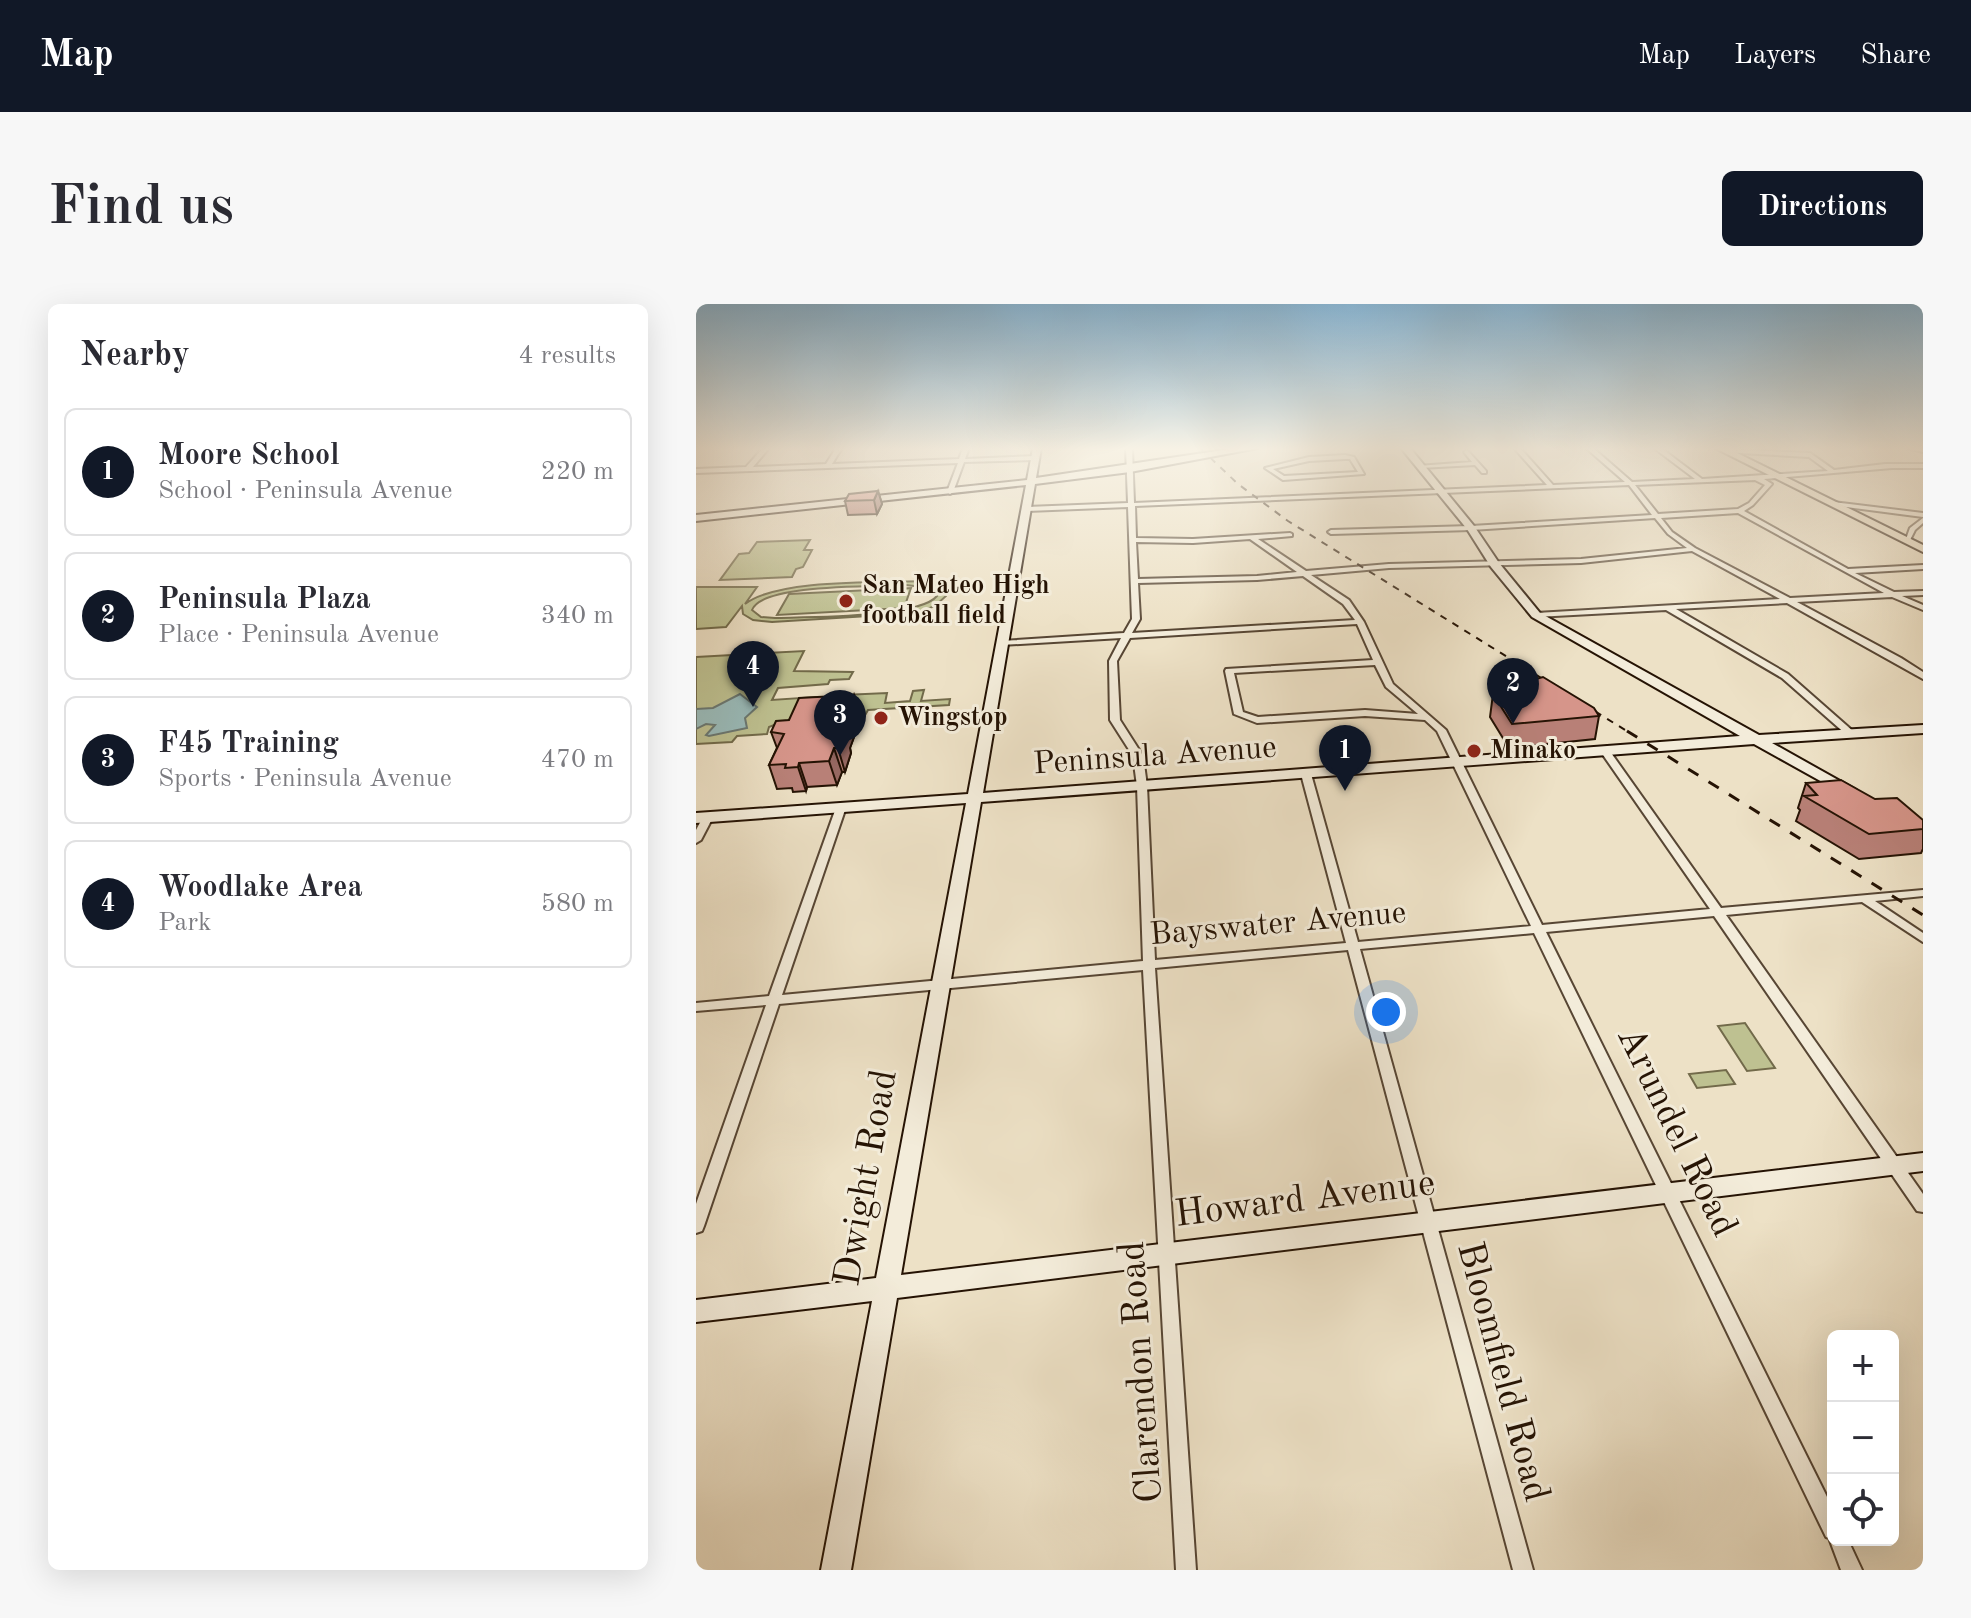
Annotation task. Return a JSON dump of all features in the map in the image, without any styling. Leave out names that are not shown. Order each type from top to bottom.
[{"type":"main road","points":[[696,518],[803,507]]},
{"type":"main road","points":[[1454,507],[1495,565],[1536,615],[1870,803]]},
{"type":"main road","points":[[1839,507],[1923,549]]},
{"type":"main road","name":"Dwight Road","points":[[836,1570],[939,983],[1027,509]]},
{"type":"main road","name":"Peninsula Avenue","points":[[702,817],[1674,750],[1691,745],[1923,729]]},
{"type":"main road","name":"Howard Avenue","points":[[696,1311],[1923,1162]]},
{"type":"street","points":[[1027,509],[1077,507]]},
{"type":"street","name":"Clarendon Road","points":[[1131,507],[1136,619],[1113,661],[1115,720],[1138,756],[1142,786],[1149,965],[1186,1570]]},
{"type":"street","points":[[1650,507],[1670,533],[1693,549],[1923,676]]},
{"type":"street","points":[[1331,532],[1471,528],[1739,511],[1746,507]]},
{"type":"street","points":[[1853,507],[1923,518]]},
{"type":"street","points":[[1739,511],[1890,595],[1923,608]]},
{"type":"street","points":[[1907,541],[1912,529],[1923,518]]},
{"type":"street","points":[[1133,540],[1290,535]]},
{"type":"street","name":"Arundel Road","points":[[1252,538],[1346,602],[1360,622],[1389,685],[1441,730],[1827,1518]]},
{"type":"street","points":[[1135,581],[1308,575],[1392,567],[1581,561],[1693,549]]},
{"type":"street","points":[[1846,571],[1923,567]]},
{"type":"street","points":[[1536,615],[1923,593]]},
{"type":"street","points":[[1668,608],[1785,676],[1851,734]]},
{"type":"street","points":[[1001,643],[1360,622]]},
{"type":"street","points":[[1377,662],[1229,671],[1239,714],[1257,720],[1365,713],[1428,718]]},
{"type":"street","points":[[1612,752],[1719,913],[1923,1206]]},
{"type":"street","name":"Bloomfield Road","points":[[1306,774],[1523,1570]]},
{"type":"street","points":[[696,1226],[841,807]]},
{"type":"street","points":[[696,840],[702,817]]},
{"type":"street","name":"Bayswater Avenue","points":[[696,1007],[1866,900],[1883,903],[1923,896]]},
{"type":"street","points":[[1866,900],[1923,938]]},
{"type":"street","points":[[1841,1546],[1852,1570]]},
{"type":"green space","points":[[810,540],[804,550],[812,550],[803,567],[796,569],[792,577],[720,580],[739,554],[749,553],[757,542]]},
{"type":"green space","points":[[927,581],[944,589],[946,596],[935,606],[917,613],[772,622],[753,620],[743,614],[742,606],[726,627],[696,629],[696,587],[757,587],[745,604],[781,590],[806,586]],"holes":[[[906,585],[930,588],[937,596],[926,603],[886,612],[775,618],[761,617],[752,610],[760,601],[776,595],[822,588]]]},
{"type":"green space","name":"San Mateo High football field","points":[[911,588],[904,608],[777,615],[789,594]]},
{"type":"green space","points":[[804,651],[794,671],[853,672],[849,679],[830,680],[828,684],[778,688],[772,700],[815,697],[810,707],[837,706],[843,695],[887,693],[885,703],[910,701],[913,691],[924,690],[921,701],[950,699],[949,705],[868,710],[864,717],[779,723],[769,727],[767,734],[737,736],[732,742],[696,744],[696,657]]},
{"type":"green space","points":[[1745,1023],[1775,1068],[1747,1071],[1718,1026]]},
{"type":"green space","points":[[1726,1070],[1735,1084],[1697,1088],[1689,1074]]},
{"type":"water","points":[[740,694],[757,707],[745,718],[747,728],[709,736],[706,735],[715,725],[706,724],[696,729],[696,709],[713,708]]},
{"type":"building","points":[[1543,677],[1594,708],[1599,716],[1512,724],[1493,694],[1498,693],[1496,690]]},
{"type":"building","points":[[854,695],[838,748],[834,748],[829,761],[799,763],[798,767],[785,768],[786,764],[769,765],[784,734],[771,732],[776,721],[789,720],[799,698]]},
{"type":"building","points":[[1841,780],[1875,799],[1897,798],[1923,820],[1923,829],[1869,834],[1804,796],[1817,795],[1806,783]]},
{"type":"railway","points":[[1269,507],[1630,733]]},
{"type":"railway","points":[[1627,731],[1923,915]]},
{"type":"place","name":"San Mateo High football field","points":[[846,601]]},
{"type":"place","name":"Woodlake Area","points":[[753,707]]},
{"type":"place","name":"Wingstop","points":[[881,718]]},
{"type":"place","name":"Peninsula Plaza","points":[[1513,724]]},
{"type":"place","name":"Minako","points":[[1474,751]]},
{"type":"place","name":"F45 Training","points":[[840,756]]},
{"type":"place","name":"Moore School","points":[[1345,791]]}]
